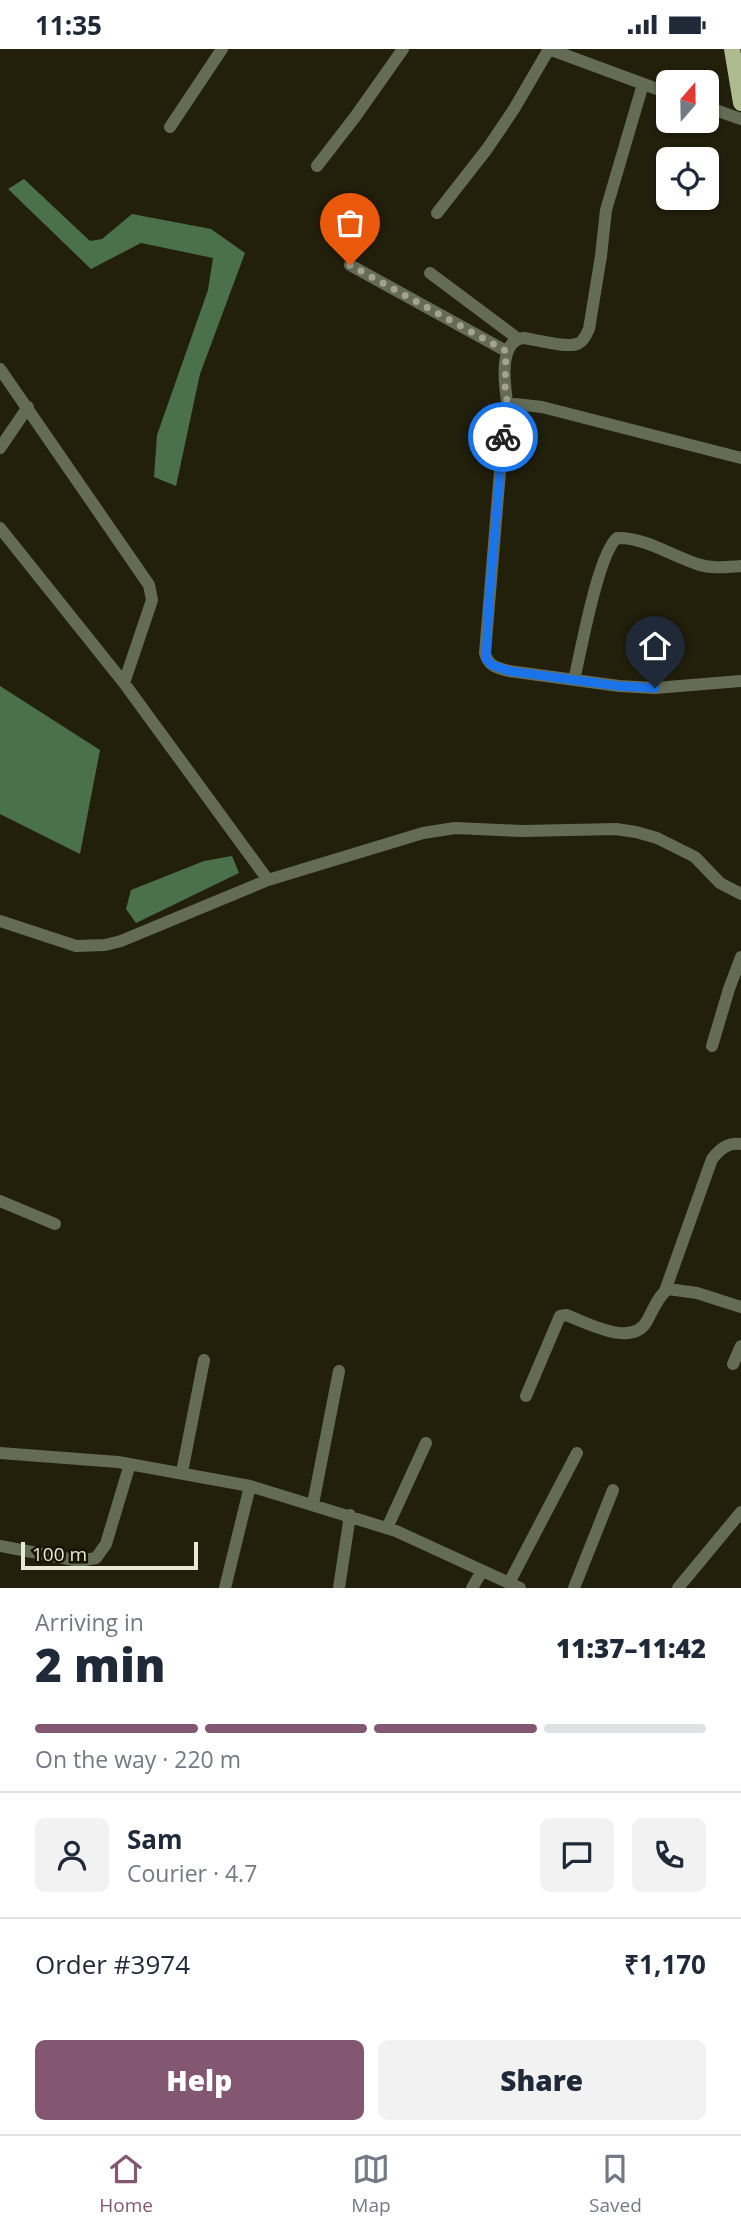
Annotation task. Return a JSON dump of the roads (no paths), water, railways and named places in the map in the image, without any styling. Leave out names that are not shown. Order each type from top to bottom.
[{"type":"main road","points":[[732,49],[741,103]]},
{"type":"street","points":[[170,127],[222,49]]},
{"type":"street","points":[[317,166],[403,49]]},
{"type":"street","points":[[437,213],[488,149],[549,49],[656,89]]},
{"type":"street","points":[[430,273],[517,338],[569,345],[578,344],[584,339],[589,329],[606,210],[643,84]]},
{"type":"street","points":[[719,111],[741,119]]},
{"type":"street","points":[[350,265],[506,351]]},
{"type":"street","points":[[508,408],[505,386],[506,351],[517,338]]},
{"type":"street","points":[[0,369],[29,407],[149,585],[152,593],[150,606],[124,683]]},
{"type":"street","points":[[741,459],[542,407],[515,404],[508,408],[505,412],[486,659],[492,665],[509,671],[655,688],[741,681]]},
{"type":"street","points":[[0,448],[29,407]]},
{"type":"street","points":[[0,528],[124,683],[268,880]]},
{"type":"street","points":[[574,680],[601,572],[611,544],[617,538],[634,541],[699,565],[716,568],[741,566]]},
{"type":"street","points":[[0,921],[76,946],[105,945],[121,941],[268,880],[412,837],[455,828],[522,831],[616,829],[647,835],[677,846],[695,857],[720,883],[741,894]]},
{"type":"street","points":[[712,1046],[741,957]]},
{"type":"street","points":[[526,1397],[560,1316],[566,1315],[619,1333],[635,1333],[645,1325],[665,1291],[712,1159],[719,1150],[733,1143],[741,1144]]},
{"type":"street","points":[[0,1201],[55,1224]]},
{"type":"street","points":[[665,1291],[675,1289],[697,1293],[741,1307]]},
{"type":"street","points":[[733,1364],[741,1346]]},
{"type":"street","points":[[183,1472],[204,1360]]},
{"type":"street","points":[[313,1504],[339,1371]]},
{"type":"street","points":[[387,1528],[426,1443]]},
{"type":"street","points":[[0,1453],[130,1464],[250,1486],[387,1528],[514,1585],[577,1453]]},
{"type":"street","points":[[0,1546],[79,1561],[96,1558],[106,1544],[130,1464]]},
{"type":"street","points":[[225,1588],[250,1486]]},
{"type":"street","points":[[574,1588],[613,1490]]},
{"type":"street","points":[[678,1588],[741,1512]]},
{"type":"street","points":[[339,1588],[350,1515]]},
{"type":"street","points":[[472,1588],[482,1570]]}]
